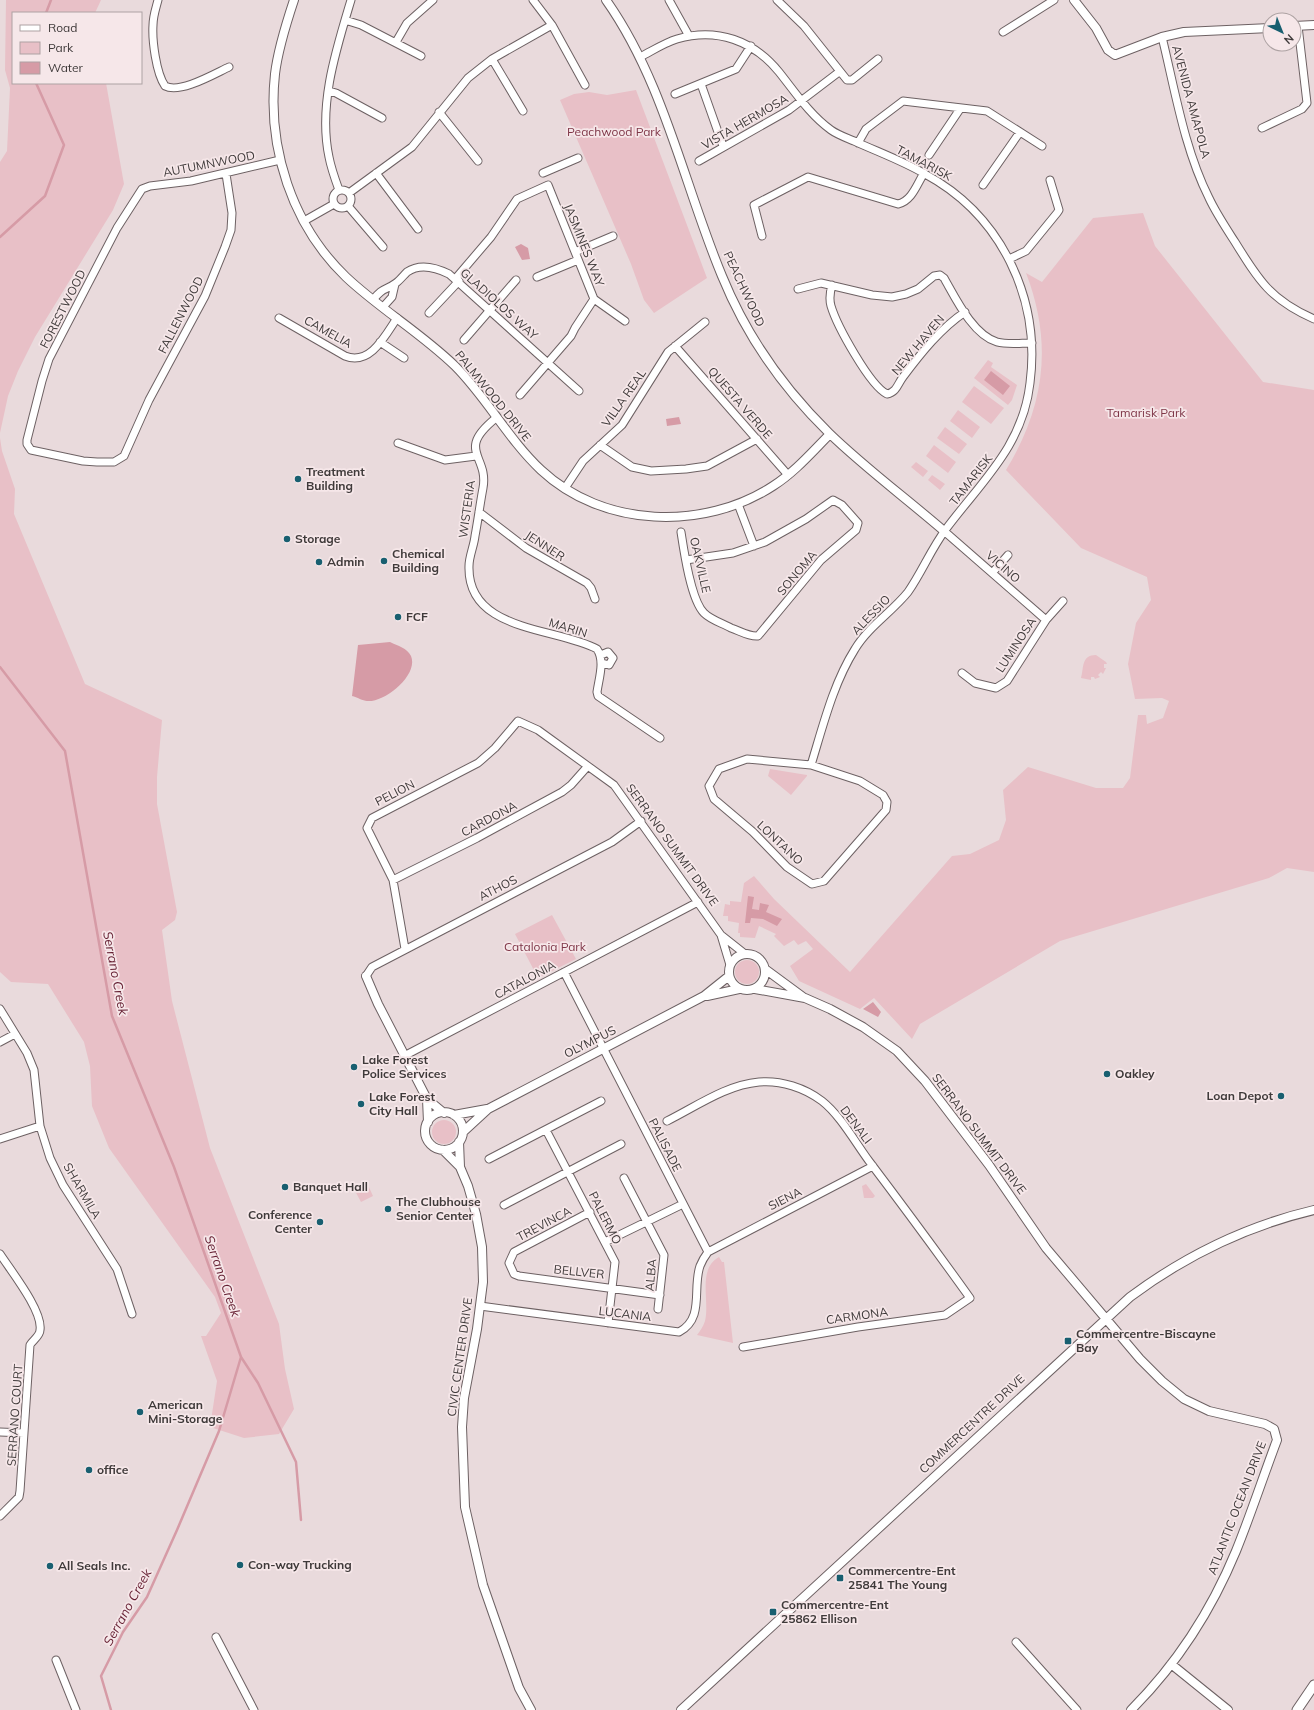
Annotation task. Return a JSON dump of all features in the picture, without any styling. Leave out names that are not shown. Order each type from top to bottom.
[{"type":"main road","points":[[1297,1710],[1314,1685]]},
{"type":"street","points":[[158,0],[152,23],[154,46],[160,77],[165,86],[175,88],[203,80],[229,67]]},
{"type":"street","name":"PALMWOOD DRIVE","points":[[294,0],[282,36],[275,72],[273,100],[280,160],[294,203],[304,221],[338,268],[373,300],[439,351],[460,372],[529,458],[543,472],[565,488],[606,507],[634,514],[656,517],[683,517],[702,514],[738,504],[764,492],[788,475],[830,434]]},
{"type":"street","points":[[339,190],[328,157],[326,115],[334,56],[351,0]]},
{"type":"street","points":[[396,42],[407,23],[433,0]]},
{"type":"street","points":[[533,0],[552,25],[585,85]]},
{"type":"street","name":"PEACHWOOD","points":[[606,0],[640,57],[722,277],[741,315],[779,376],[830,434],[944,531]]},
{"type":"street","points":[[669,0],[689,36]]},
{"type":"street","points":[[777,0],[804,26],[839,72],[848,81],[852,80],[878,59]]},
{"type":"street","points":[[1003,32],[1054,0]]},
{"type":"street","points":[[1074,0],[1092,21],[1112,54],[1119,54],[1162,37],[1204,30],[1262,28]]},
{"type":"street","points":[[345,20],[362,25],[421,56]]},
{"type":"street","points":[[349,193],[412,147],[468,78],[492,59],[552,25]]},
{"type":"street","points":[[1302,26],[1314,25]]},
{"type":"street","name":"TAMARISK","points":[[640,57],[666,44],[689,36],[723,36],[737,39],[751,46],[766,57],[817,118],[833,131],[924,173],[945,185],[979,215],[1009,259],[1026,301],[1032,343],[1030,385],[1024,412],[1014,437],[993,472],[944,531]]},
{"type":"street","name":"AVENIDA AMAPOLA","points":[[1162,37],[1188,141],[1199,174],[1215,210],[1265,286],[1281,301],[1314,319]]},
{"type":"street","points":[[675,94],[736,70],[751,46]]},
{"type":"street","points":[[1262,128],[1302,109],[1307,103],[1300,52]]},
{"type":"street","points":[[492,59],[523,111]]},
{"type":"street","name":"VISTA HERMOSA","points":[[699,161],[802,101],[839,72]]},
{"type":"street","points":[[700,84],[723,146]]},
{"type":"street","points":[[329,92],[336,93],[382,118]]},
{"type":"street","points":[[858,143],[866,129],[902,101],[987,111],[1042,146]]},
{"type":"street","points":[[929,155],[960,109]]},
{"type":"street","points":[[440,112],[478,161]]},
{"type":"street","points":[[983,185],[1020,132]]},
{"type":"street","points":[[543,173],[578,158]]},
{"type":"street","name":"AUTUMNWOOD","points":[[142,189],[150,186],[191,181],[226,174],[280,160]]},
{"type":"street","points":[[376,173],[418,229]]},
{"type":"street","points":[[762,236],[754,205],[808,177],[898,204],[905,202],[910,197],[924,173]]},
{"type":"street","name":"FALLENWOOD","points":[[29,447],[35,451],[83,461],[114,462],[121,459],[149,400],[205,296],[225,247],[231,230],[232,213],[226,174]]},
{"type":"street","points":[[1009,259],[1026,251],[1057,213],[1058,210],[1050,180]]},
{"type":"street","name":"JASMINES WAY","points":[[457,279],[492,238],[516,199],[548,185],[594,299],[625,321]]},
{"type":"street","name":"FORESTWOOD","points":[[29,447],[27,440],[42,381],[50,359],[117,228],[142,189]]},
{"type":"street","points":[[339,190],[344,190],[349,193],[351,201],[348,206],[339,208],[334,204],[333,196],[339,190]]},
{"type":"street","points":[[304,221],[334,204]]},
{"type":"street","points":[[348,206],[383,247]]},
{"type":"street","points":[[575,252],[613,236]]},
{"type":"street","points":[[537,276],[578,260]]},
{"type":"street","name":"GLADIOLOS WAY","points":[[373,300],[382,290],[396,284],[406,273],[420,267],[443,271],[457,279],[579,391]]},
{"type":"street","points":[[798,289],[816,283],[832,285],[872,296],[892,297],[918,289],[934,276],[940,275],[944,278],[965,312],[979,331],[989,339],[998,343],[1032,343]]},
{"type":"street","points":[[430,313],[457,279]]},
{"type":"street","points":[[464,340],[516,280]]},
{"type":"street","name":"GLADIOLOS WAY","points":[[383,307],[392,297],[396,284]]},
{"type":"street","name":"NEW HAVEN","points":[[832,285],[830,294],[831,306],[848,343],[883,392],[890,393],[895,390],[903,377],[943,329],[965,312]]},
{"type":"street","points":[[520,395],[572,336],[575,328],[594,299]]},
{"type":"street","name":"CAMELIA","points":[[279,318],[348,357],[357,358],[365,356],[380,342],[397,318]]},
{"type":"street","name":"VILLA REAL","points":[[565,488],[584,461],[622,425],[662,361],[675,346],[705,322]]},
{"type":"street","points":[[380,342],[404,358]]},
{"type":"street","name":"QUESTA VERDE","points":[[675,346],[788,475]]},
{"type":"street","name":"WISTERIA","points":[[486,607],[476,592],[469,572],[471,553],[484,484],[476,456],[476,444],[481,430],[496,418]]},
{"type":"street","points":[[600,446],[632,467],[651,471],[707,466],[757,440]]},
{"type":"street","points":[[398,443],[445,460],[476,456]]},
{"type":"street","name":"SONOMA","points":[[754,546],[788,530],[833,500],[838,501],[852,514],[858,523],[858,527],[821,560],[758,636]]},
{"type":"street","points":[[686,560],[733,553],[754,546],[738,504]]},
{"type":"street","name":"JENNER","points":[[479,512],[526,548],[587,583],[591,588],[595,599]]},
{"type":"street","name":"VICINO","points":[[944,531],[993,572],[1046,620]]},
{"type":"street","name":"ALESSIO","points":[[811,765],[841,675],[855,648],[908,591],[944,531]]},
{"type":"street","name":"OAKVILLE","points":[[681,532],[686,560],[697,601],[704,613],[712,619],[750,636],[758,636]]},
{"type":"street","points":[[993,572],[1008,555]]},
{"type":"street","name":"LUMINOSA","points":[[962,673],[975,683],[996,688],[1007,681],[1046,620],[1063,601]]},
{"type":"street","name":"MARIN","points":[[486,607],[496,616],[505,620],[593,647],[601,655]]},
{"type":"street","points":[[602,663],[609,665],[613,658],[608,652],[601,655],[602,663],[597,692],[598,696],[660,738]]},
{"type":"street","name":"SERRANO SUMMIT DRIVE","points":[[518,721],[538,730],[587,767],[614,785],[721,935],[745,954],[755,955],[760,958],[765,969],[805,998],[863,1027],[897,1051],[925,1081],[989,1166],[1046,1248],[1105,1318],[1162,1381],[1184,1399],[1209,1410],[1265,1424],[1274,1429]]},
{"type":"street","name":"PELION","points":[[405,949],[393,880],[367,828],[372,818],[478,763],[495,748],[518,721]]},
{"type":"street","name":"LONTANO","points":[[747,759],[811,765],[860,781],[883,795],[887,802],[886,810],[824,881],[812,884],[787,867],[753,832],[714,799],[709,786],[719,768],[747,759]]},
{"type":"street","name":"CARDONA","points":[[393,880],[477,838],[562,792],[572,785],[587,767]]},
{"type":"street","name":"ATHOS","points":[[366,976],[372,967],[612,842],[641,821]]},
{"type":"street","name":"CATALONIA","points":[[404,1056],[698,902]]},
{"type":"street","name":"SERRANO SUMMIT DRIVE","points":[[721,935],[730,965],[729,976]]},
{"type":"street","points":[[730,965],[737,957],[745,954]]},
{"type":"street","points":[[755,989],[763,981],[765,969]]},
{"type":"street","name":"PALISADE","points":[[564,972],[708,1252]]},
{"type":"street","name":"CIVIC CENTER DRIVE","points":[[366,976],[378,1004],[427,1099],[444,1113],[454,1115]]},
{"type":"street","points":[[729,976],[731,981],[739,989]]},
{"type":"street","name":"OLYMPUS","points":[[463,1132],[488,1109],[704,996],[729,976]]},
{"type":"street","name":"SERRANO SUMMIT DRIVE","points":[[739,989],[744,991],[755,989],[805,998]]},
{"type":"street","name":"OLYMPUS","points":[[704,996],[739,989]]},
{"type":"street","name":"SHARMILA","points":[[0,1009],[27,1053],[34,1070],[40,1126],[50,1158],[63,1185],[117,1269],[132,1314]]},
{"type":"street","points":[[0,1042],[15,1034]]},
{"type":"street","name":"DENALI","points":[[668,1121],[726,1090],[743,1085],[761,1082],[785,1084],[804,1090],[831,1110],[970,1298]]},
{"type":"street","name":"CIVIC CENTER DRIVE","points":[[427,1099],[428,1122],[425,1134],[427,1140],[431,1145],[443,1150],[460,1167]]},
{"type":"street","points":[[489,1160],[601,1101]]},
{"type":"street","name":"OLYMPUS","points":[[454,1115],[488,1109]]},
{"type":"street","points":[[428,1122],[438,1114],[444,1113]]},
{"type":"street","points":[[454,1115],[460,1123],[463,1132]]},
{"type":"street","points":[[0,1139],[40,1126]]},
{"type":"street","name":"PALERMO","points":[[546,1130],[615,1262],[608,1323]]},
{"type":"street","name":"CIVIC CENTER DRIVE","points":[[463,1132],[459,1142],[460,1167],[468,1186],[476,1214],[482,1247],[483,1282],[464,1398],[462,1427],[466,1507],[483,1585],[519,1688],[531,1710]]},
{"type":"street","points":[[443,1150],[455,1146],[459,1142]]},
{"type":"street","points":[[504,1205],[621,1144]]},
{"type":"street","name":"SIENA","points":[[708,1252],[873,1166]]},
{"type":"street","name":"ALBA","points":[[624,1178],[664,1255],[658,1309]]},
{"type":"street","points":[[605,1242],[683,1204]]},
{"type":"street","name":"COMMERCENTRE DRIVE","points":[[681,1710],[1105,1318],[1158,1276],[1198,1253],[1238,1234],[1294,1215],[1314,1210]]},
{"type":"street","name":"TREVINCA","points":[[510,1257],[514,1252],[590,1212]]},
{"type":"street","name":"LUCANIA","points":[[480,1306],[679,1332],[687,1327],[693,1318],[700,1267],[708,1252]]},
{"type":"street","name":"SERRANO COURT","points":[[0,1254],[36,1311],[41,1330],[30,1346],[23,1466],[19,1497],[0,1516]]},
{"type":"street","name":"BELLVER","points":[[510,1257],[510,1267],[514,1274],[518,1276],[660,1294]]},
{"type":"street","name":"CARMONA","points":[[743,1347],[843,1329],[945,1315],[970,1298]]},
{"type":"street","name":"ATLANTIC OCEAN DRIVE","points":[[1131,1710],[1156,1684],[1171,1664],[1202,1617],[1236,1551],[1277,1440],[1274,1429]]},
{"type":"street","points":[[0,1432],[24,1433]]},
{"type":"street","points":[[216,1637],[254,1710]]},
{"type":"street","points":[[1016,1642],[1077,1710]]},
{"type":"street","points":[[56,1660],[76,1710]]},
{"type":"street","points":[[1171,1664],[1228,1710]]},
{"type":"green space","points":[[6,0],[101,0],[95,12],[12,12],[12,84],[106,84],[124,184],[113,210],[35,337],[18,371],[8,396],[0,433],[0,162],[7,151],[10,88],[5,70]]},
{"type":"green space","name":"Peachwood Park","points":[[636,90],[707,278],[654,313],[644,300],[631,264],[560,100],[574,94],[589,92],[607,95]]},
{"type":"green space","name":"Tamarisk Park","points":[[1143,213],[1155,246],[1263,382],[1314,390],[1314,872],[1287,868],[1269,878],[1060,941],[920,1024],[912,1039],[874,998],[860,1009],[799,981],[790,966],[813,949],[806,941],[798,945],[794,940],[784,946],[774,936],[776,934],[759,926],[755,938],[740,937],[740,933],[738,933],[739,923],[728,921],[728,916],[723,916],[725,904],[730,905],[730,901],[741,902],[744,883],[754,876],[774,899],[850,972],[952,856],[970,854],[999,840],[1006,820],[1003,790],[1028,767],[1096,788],[1123,788],[1130,778],[1138,715],[1146,715],[1147,724],[1163,718],[1169,701],[1162,698],[1135,699],[1128,664],[1136,623],[1151,600],[1147,577],[1081,548],[1006,470],[1019,446],[1029,422],[1037,398],[1041,374],[1042,349],[1040,324],[1026,273],[1042,282],[1093,218]]},
{"type":"green space","points":[[988,360],[993,363],[991,367],[1017,385],[1012,400],[1008,405],[974,378]]},
{"type":"green space","points":[[974,386],[1004,408],[991,424],[962,402]]},
{"type":"green space","points":[[958,410],[980,427],[972,438],[950,421]]},
{"type":"green space","points":[[945,427],[967,444],[959,454],[937,438]]},
{"type":"green space","points":[[0,438],[2,451],[15,489],[14,514],[85,684],[162,720],[157,777],[157,804],[177,912],[175,920],[162,930],[172,1001],[210,1148],[279,1324],[285,1369],[294,1409],[279,1434],[244,1438],[210,1427],[217,1381],[201,1336],[206,1336],[221,1313],[215,1297],[109,1148],[92,1106],[90,1066],[84,1042],[48,984],[11,982],[0,972]]},
{"type":"green space","points":[[934,445],[956,462],[948,473],[926,456]]},
{"type":"green space","points":[[916,462],[928,471],[923,477],[911,467]]},
{"type":"green space","points":[[932,475],[945,484],[940,490],[928,480]]},
{"type":"green space","points":[[1096,655],[1107,664],[1104,664],[1104,668],[1106,668],[1103,674],[1101,672],[1098,675],[1100,677],[1095,679],[1094,677],[1091,677],[1091,680],[1081,678],[1085,660],[1088,657]]},
{"type":"green space","points":[[770,769],[807,776],[791,795],[768,776]]},
{"type":"green space","name":"Catalonia Park","points":[[552,915],[576,959],[538,978],[515,934]]},
{"type":"green space","points":[[747,960],[756,963],[759,972],[756,981],[747,984],[738,981],[735,972],[738,963]]},
{"type":"green space","points":[[439,1120],[449,1120],[456,1127],[456,1137],[449,1144],[439,1144],[432,1137],[432,1127]]},
{"type":"green space","points":[[367,1183],[373,1196],[361,1202],[354,1189]]},
{"type":"green space","points":[[866,1184],[875,1196],[873,1198],[864,1198],[862,1186]]},
{"type":"green space","points":[[719,1257],[722,1262],[724,1262],[733,1343],[697,1335],[705,1321],[706,1277],[708,1269],[712,1262]]},
{"type":"water","points":[[521,244],[528,248],[530,259],[522,260],[515,247]]},
{"type":"water","points":[[991,371],[1010,386],[1003,395],[984,380]]},
{"type":"water","points":[[679,417],[681,424],[667,426],[666,419]]},
{"type":"water","points":[[390,642],[405,649],[411,656],[412,663],[410,671],[405,679],[391,693],[374,700],[365,701],[352,696],[358,645]]},
{"type":"water","points":[[748,896],[754,897],[752,909],[759,910],[760,903],[769,905],[766,912],[782,919],[777,926],[763,919],[751,918],[750,923],[745,923]]},
{"type":"water","points":[[873,1002],[881,1012],[878,1017],[863,1009]]},
{"type":"waterway","name":"Serrano Creek","points":[[46,12],[51,0]]},
{"type":"waterway","name":"Serrano Creek","points":[[0,237],[45,196],[64,145],[36,84]]},
{"type":"waterway","name":"Serrano Creek","points":[[0,667],[65,751],[112,1016],[174,1167],[241,1357],[219,1431],[177,1530],[147,1597],[123,1632],[101,1676],[111,1710]]},
{"type":"waterway","name":"Serrano Creek","points":[[241,1357],[258,1383],[296,1462],[301,1520]]},
{"type":"place","name":"Treatment Building","points":[[298,479]]},
{"type":"place","name":"Storage","points":[[287,539]]},
{"type":"place","name":"Chemical Building","points":[[384,561]]},
{"type":"place","name":"Admin","points":[[319,562]]},
{"type":"place","name":"FCF","points":[[398,617]]},
{"type":"place","name":"Lake Forest Police Services","points":[[354,1067]]},
{"type":"place","name":"Oakley","points":[[1107,1074]]},
{"type":"place","name":"Loan Depot","points":[[1281,1096]]},
{"type":"place","name":"Lake Forest City Hall","points":[[361,1104]]},
{"type":"place","name":"Banquet Hall","points":[[285,1187]]},
{"type":"place","name":"The Clubhouse Senior Center","points":[[388,1209]]},
{"type":"place","name":"Conference Center","points":[[320,1222]]},
{"type":"place","name":"Commercentre-Biscayne Bay","points":[[1068,1341]]},
{"type":"place","name":"American Mini-Storage","points":[[140,1412]]},
{"type":"place","name":"office","points":[[89,1470]]},
{"type":"place","name":"Con-way Trucking","points":[[240,1565]]},
{"type":"place","name":"All Seals Inc.","points":[[50,1566]]},
{"type":"place","name":"Commercentre-Ent 25841 The Young","points":[[840,1578]]},
{"type":"place","name":"Commercentre-Ent 25862 Ellison","points":[[773,1612]]}]
